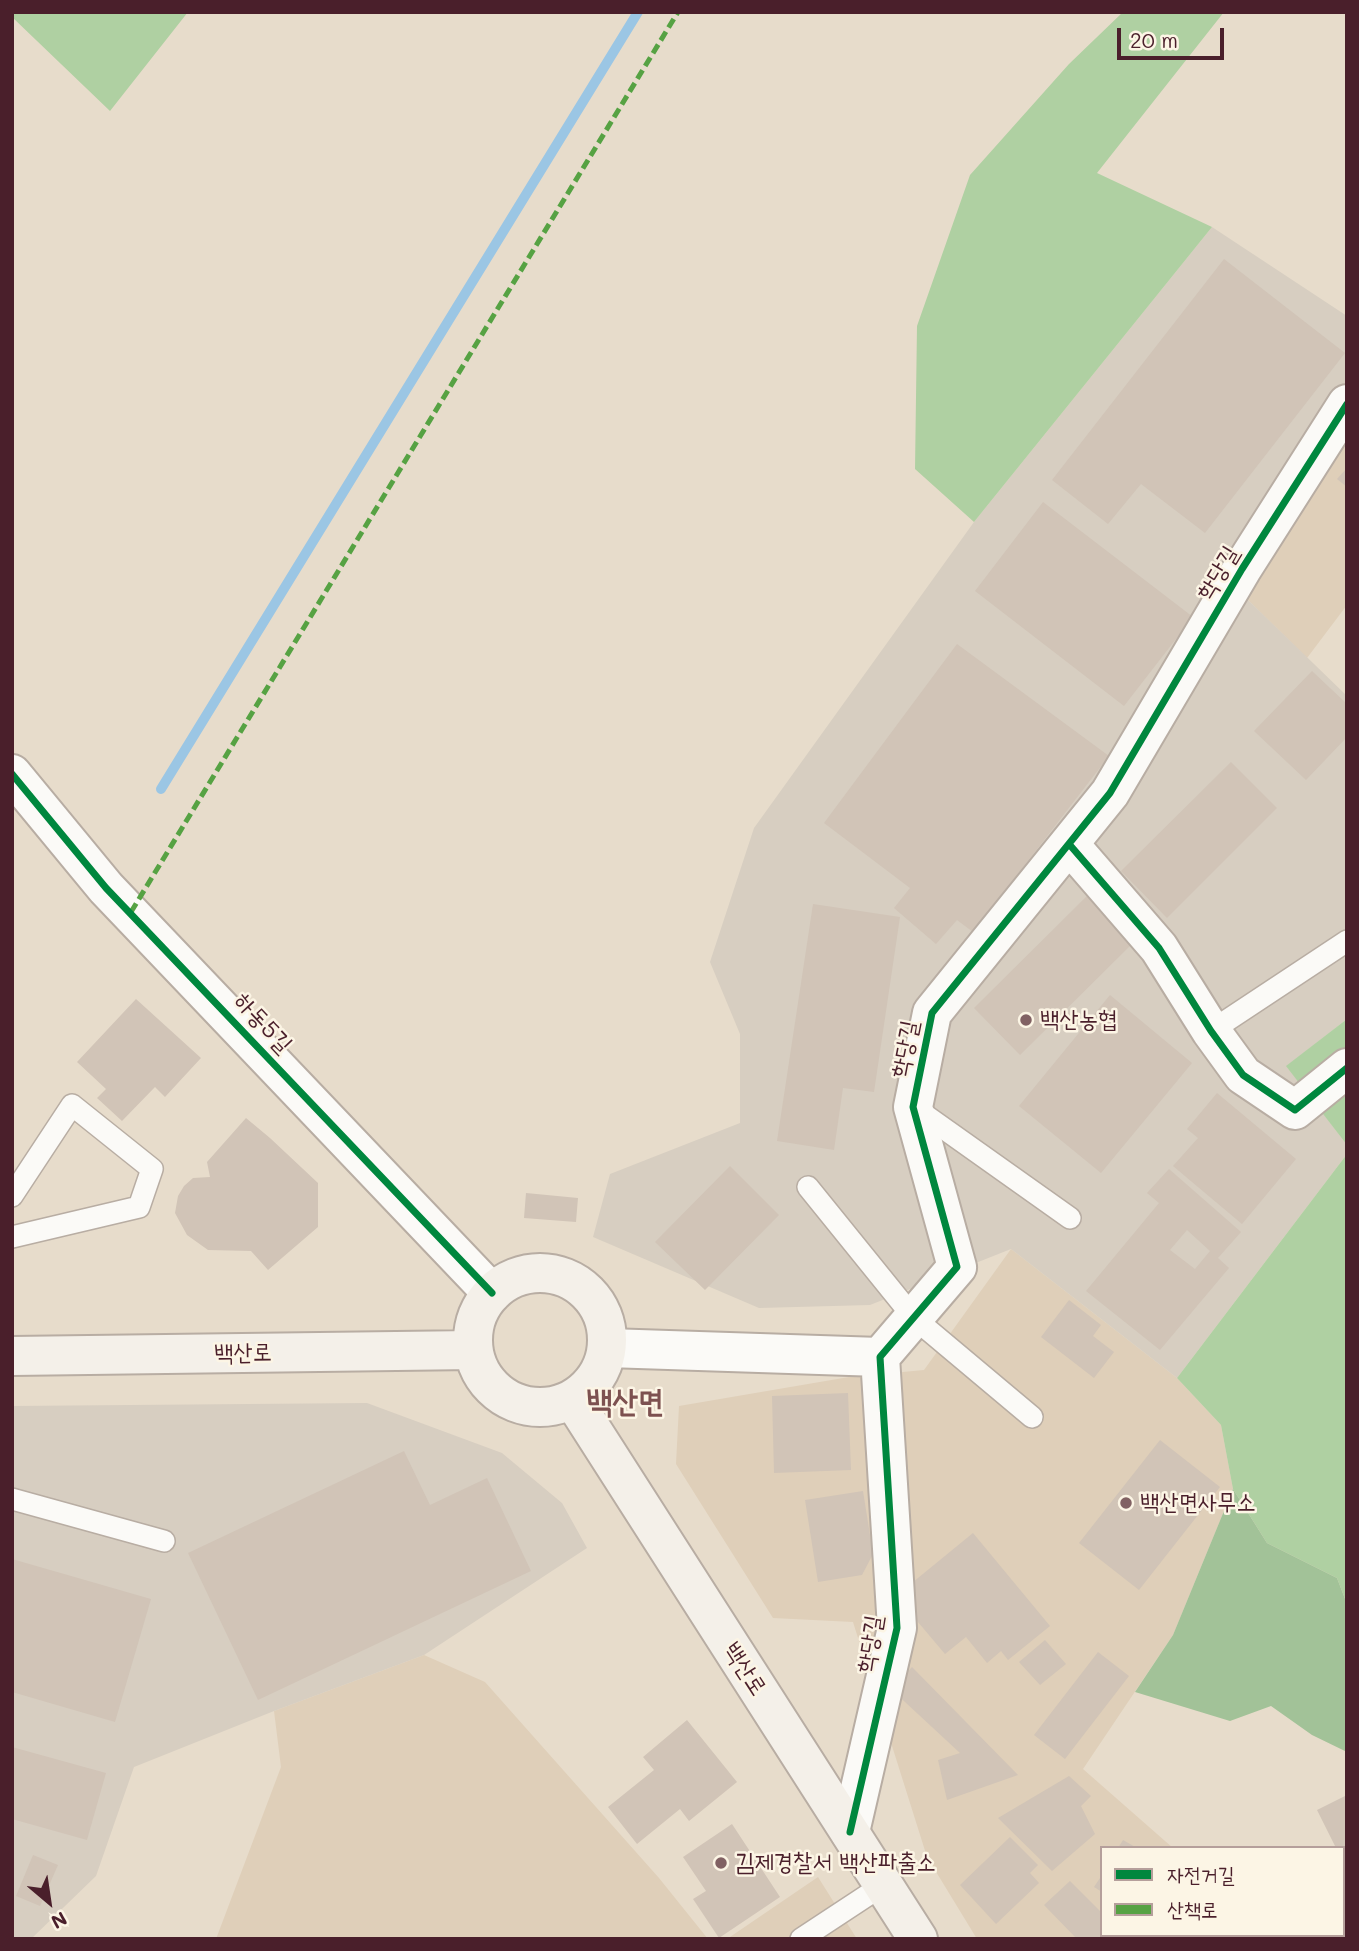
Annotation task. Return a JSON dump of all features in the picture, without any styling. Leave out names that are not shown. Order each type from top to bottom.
[{"type":"main road","points":[[550,1273],[569,1279],[587,1291],[600,1307],[607,1327],[608,1348],[602,1368],[590,1387],[573,1400],[552,1407],[531,1407],[510,1401],[492,1388],[480,1371],[473,1350],[473,1329],[480,1310],[492,1293],[509,1281],[528,1274],[550,1273]]},
{"type":"main road","name":"백산로","points":[[12,1356],[473,1350]]},
{"type":"main road","name":"백산로","points":[[573,1400],[918,1939]]},
{"type":"street","name":"학당길","points":[[850,1832],[897,1628],[880,1357],[957,1267],[914,1107],[932,1013],[1110,793],[1242,569],[1347,404]]},
{"type":"street","name":"하동5길","points":[[12,774],[106,888],[492,1293]]},
{"type":"street","points":[[1069,844],[1159,948],[1210,1031],[1243,1075],[1295,1110],[1347,1068]]},
{"type":"street","points":[[608,1348],[880,1357]]},
{"type":"lane","points":[[1210,1031],[1347,941]]},
{"type":"lane","points":[[12,1196],[72,1105],[152,1169],[139,1207],[12,1237]]},
{"type":"lane","points":[[914,1107],[1070,1218]]},
{"type":"lane","points":[[808,1188],[914,1318],[1032,1417]]},
{"type":"lane","points":[[12,1499],[164,1541]]},
{"type":"lane","points":[[801,1939],[883,1885]]},
{"type":"shaded area","points":[[1212,227],[1347,316],[1347,433],[1246,598],[1347,696],[1347,1019],[1287,1066],[1347,1145],[1347,1154],[1177,1378],[1011,1249],[870,1305],[759,1308],[593,1237],[610,1174],[740,1123],[740,1034],[710,962],[754,828],[974,522]]},
{"type":"shaded area","points":[[1347,433],[1347,605],[1307,658],[1246,598]]},
{"type":"shaded area","points":[[1011,1249],[1177,1378],[1221,1425],[1233,1489],[1173,1635],[1083,1769],[1171,1846],[1100,1846],[1100,1937],[1214,1939],[977,1939],[927,1857],[853,1622],[773,1618],[676,1464],[679,1406],[849,1377],[924,1370]]},
{"type":"shaded area","points":[[367,1403],[502,1453],[562,1503],[587,1548],[424,1655],[134,1767],[96,1876],[31,1939],[12,1939],[12,1406]]},
{"type":"shaded area","points":[[424,1655],[485,1682],[659,1878],[708,1939],[216,1939],[281,1767],[274,1711]]},
{"type":"shaded area","points":[[818,1877],[857,1939],[727,1939]]},
{"type":"green space","points":[[12,12],[188,12],[110,111],[12,17]]},
{"type":"green space","points":[[1123,12],[1224,12],[1097,173],[1212,227],[974,522],[915,469],[917,326],[970,175],[1069,64]]},
{"type":"green space","points":[[1347,1019],[1347,1145],[1286,1066]]},
{"type":"green space","points":[[1347,1154],[1347,1604],[1337,1578],[1267,1543],[1233,1489],[1221,1425],[1177,1378]]},
{"type":"green space","points":[[1233,1489],[1267,1543],[1337,1578],[1347,1604],[1347,1752],[1312,1735],[1271,1706],[1230,1721],[1135,1692],[1173,1635]]},
{"type":"building","points":[[1224,259],[1345,353],[1205,533],[1141,484],[1108,524],[1052,480]]},
{"type":"building","points":[[1347,468],[1347,487],[1337,479]]},
{"type":"building","points":[[1043,502],[1193,617],[1124,706],[975,591]]},
{"type":"building","points":[[957,644],[1109,756],[973,932],[957,920],[936,944],[894,908],[910,888],[824,823]]},
{"type":"building","points":[[1312,671],[1347,704],[1347,737],[1306,780],[1254,731]]},
{"type":"building","points":[[1231,762],[1277,808],[1167,918],[1121,871]]},
{"type":"building","points":[[1091,892],[1137,939],[1020,1055],[974,1008]]},
{"type":"building","points":[[813,904],[900,917],[874,1092],[843,1088],[834,1150],[777,1141]]},
{"type":"building","points":[[1110,995],[1192,1063],[1101,1173],[1019,1106]]},
{"type":"building","points":[[136,999],[201,1058],[165,1097],[155,1087],[122,1121],[97,1098],[106,1089],[77,1062]]},
{"type":"building","points":[[1217,1093],[1296,1159],[1242,1224],[1173,1166],[1198,1138],[1187,1129]]},
{"type":"building","points":[[246,1118],[318,1183],[318,1227],[268,1270],[251,1251],[208,1250],[187,1235],[175,1213],[178,1196],[184,1186],[193,1178],[210,1177],[207,1162]]},
{"type":"building","points":[[730,1166],[779,1215],[705,1290],[655,1242]]},
{"type":"building","points":[[1169,1169],[1241,1232],[1218,1258],[1229,1268],[1160,1350],[1086,1291],[1159,1203],[1147,1193]],"holes":[[[1187,1230],[1210,1251],[1195,1269],[1170,1250]]]},
{"type":"building","points":[[526,1193],[578,1198],[576,1222],[524,1218]]},
{"type":"building","points":[[1069,1300],[1101,1325],[1093,1336],[1114,1352],[1094,1378],[1041,1337]]},
{"type":"building","points":[[848,1393],[851,1470],[774,1473],[772,1396]]},
{"type":"building","points":[[1160,1440],[1220,1487],[1139,1590],[1079,1543]]},
{"type":"building","points":[[404,1451],[430,1505],[487,1478],[531,1571],[258,1700],[188,1553]]},
{"type":"building","points":[[863,1491],[873,1554],[862,1575],[818,1582],[805,1500]]},
{"type":"building","points":[[973,1533],[1050,1626],[1008,1660],[1001,1651],[987,1663],[966,1637],[945,1654],[896,1596]]},
{"type":"building","points":[[12,1559],[151,1599],[115,1722],[12,1692]]},
{"type":"building","points":[[1045,1640],[1066,1664],[1040,1685],[1019,1662]]},
{"type":"building","points":[[1098,1652],[1129,1676],[1065,1759],[1034,1735]]},
{"type":"building","points":[[912,1667],[1018,1775],[947,1800],[938,1760],[960,1753],[891,1689]]},
{"type":"building","points":[[687,1720],[737,1782],[689,1821],[680,1809],[637,1844],[608,1807],[654,1770],[643,1757]]},
{"type":"building","points":[[12,1747],[106,1773],[87,1840],[12,1819]]},
{"type":"building","points":[[1069,1776],[1091,1796],[1081,1806],[1095,1834],[1052,1871],[998,1818]]},
{"type":"building","points":[[1345,1796],[1347,1854],[1345,1846],[1335,1846],[1317,1810]]},
{"type":"building","points":[[732,1824],[780,1897],[719,1938],[693,1899],[706,1891],[683,1857]]},
{"type":"building","points":[[1010,1837],[1038,1865],[1030,1873],[1039,1883],[996,1924],[960,1885]]},
{"type":"building","points":[[1123,1840],[1134,1846],[1119,1846]]},
{"type":"building","points":[[33,1855],[58,1865],[40,1906],[16,1896]]},
{"type":"building","points":[[1347,1863],[1347,1922],[1345,1918]]},
{"type":"building","points":[[1100,1878],[1100,1891],[1094,1887]]},
{"type":"building","points":[[1070,1881],[1100,1911],[1100,1937],[1127,1939],[1077,1939],[1044,1905]]},
{"type":"waterway","points":[[161,789],[638,12]]},
{"type":"marked path","points":[[131,912],[678,12]]},
{"type":"cycle path","points":[[850,1832],[897,1628],[880,1357],[957,1267],[913,1107],[932,1013],[1110,793],[1242,569],[1347,404]]},
{"type":"cycle path","points":[[12,774],[106,888],[492,1293]]},
{"type":"cycle path","points":[[1069,844],[1159,948],[1211,1031],[1243,1075],[1295,1110],[1347,1068]]},
{"type":"place","name":"백산농협","points":[[1026,1020]]},
{"type":"place","name":"백산면사무소","points":[[1126,1503]]},
{"type":"place","name":"김제경찰서 백산파출소","points":[[721,1863]]},
{"type":"district","name":"백산면","points":[[625,1402]]}]
